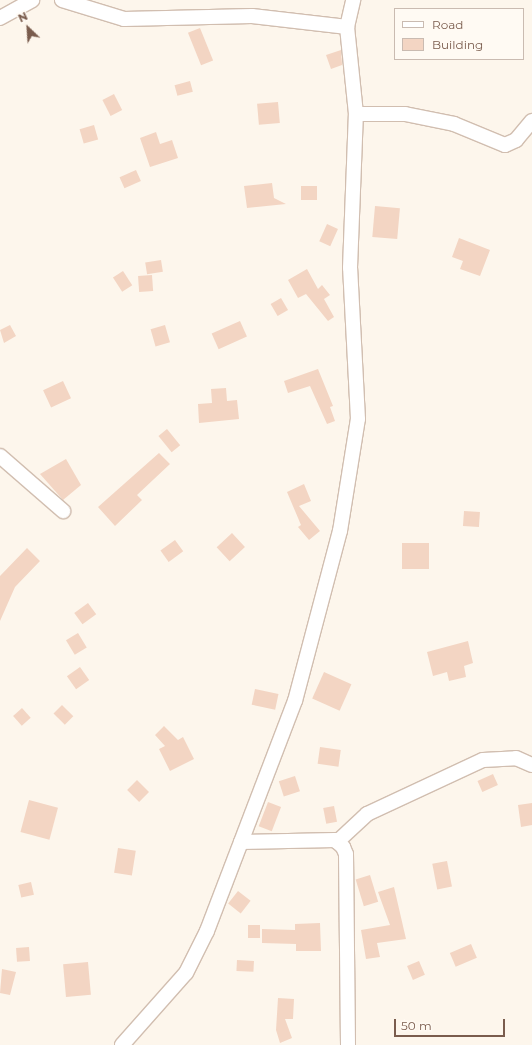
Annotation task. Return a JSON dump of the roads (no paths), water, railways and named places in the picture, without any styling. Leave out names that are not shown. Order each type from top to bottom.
[{"type":"street","points":[[0,18],[32,0]]},
{"type":"street","points":[[62,0],[124,19],[252,16],[347,26]]},
{"type":"street","points":[[122,1045],[186,973],[207,931],[295,701],[340,531],[358,419],[350,268],[356,114],[347,26],[353,0]]},
{"type":"street","points":[[356,114],[405,114],[447,122],[505,145],[516,140],[532,121]]},
{"type":"street","points":[[0,456],[63,511]]},
{"type":"street","points":[[241,842],[337,842],[367,814],[483,760],[516,758],[532,765]]},
{"type":"street","points":[[337,842],[346,854],[348,1045]]}]
